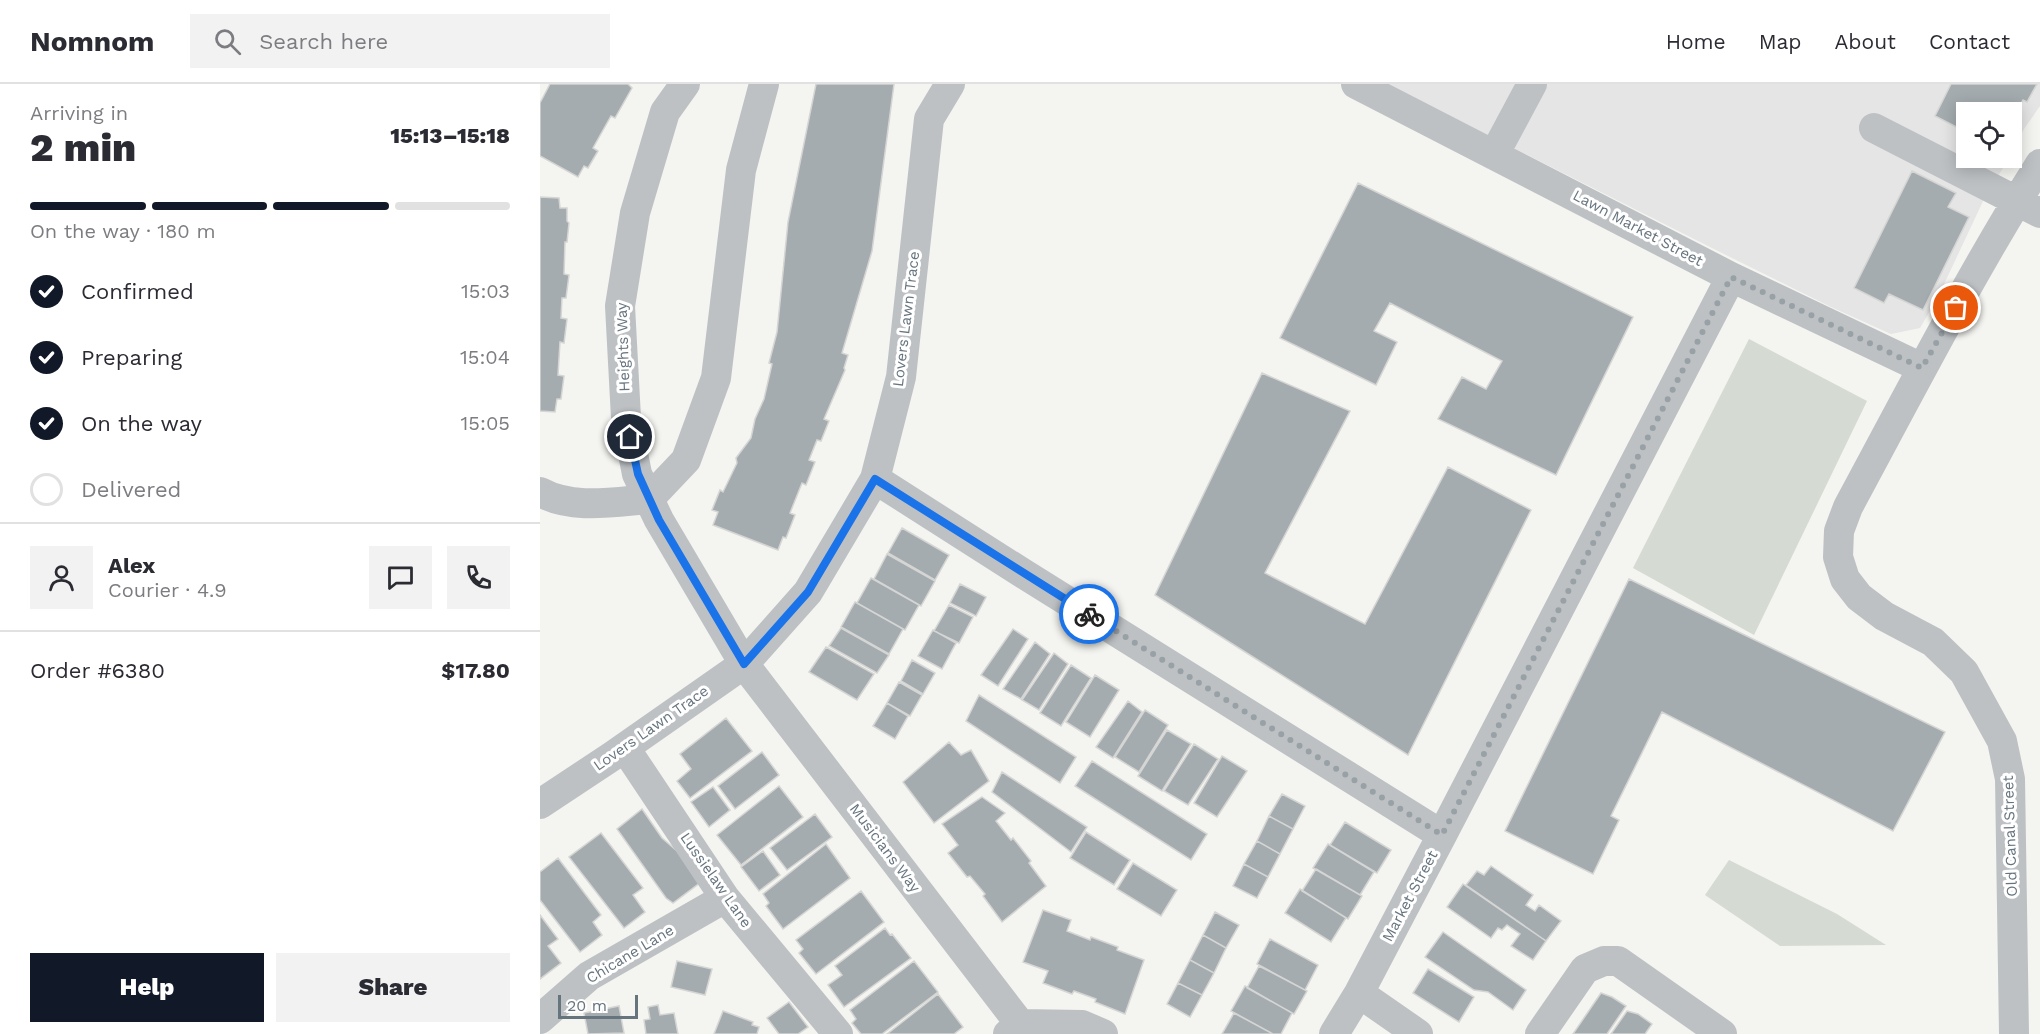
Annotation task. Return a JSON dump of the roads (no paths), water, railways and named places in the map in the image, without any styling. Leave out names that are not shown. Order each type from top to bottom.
[{"type":"street","name":"Heights Way","points":[[685,84],[665,112],[635,213],[620,306],[626,418],[638,474],[659,520],[744,664]]},
{"type":"street","points":[[540,492],[552,499],[591,504],[649,499],[686,460],[716,378],[741,170],[764,84]]},
{"type":"street","name":"Lovers Lawn Trace","points":[[540,804],[625,748],[744,664],[808,592],[875,479],[901,377],[928,119],[950,84]]},
{"type":"street","name":"Lawn Market Street","points":[[1356,84],[1731,277],[1922,368]]},
{"type":"street","points":[[1494,154],[1532,84]]},
{"type":"street","points":[[1874,128],[2028,207]]},
{"type":"street","name":"Old Canal Street","points":[[2014,1034],[2010,779],[2002,741],[1964,672],[1933,642],[1884,616],[1859,597],[1845,579],[1838,557],[1839,531],[1848,507],[1922,368],[2028,207],[2040,164]]},
{"type":"street","name":"Market Street","points":[[1334,1034],[1359,993],[1442,835],[1731,277]]},
{"type":"street","points":[[875,479],[1442,835]]},
{"type":"street","name":"Musicians Way","points":[[744,664],[1017,1031]]},
{"type":"street","name":"Lussielaw Lane","points":[[625,748],[725,897],[838,1034]]},
{"type":"street","name":"Chicane Lane","points":[[540,1019],[589,976],[725,897]]},
{"type":"street","points":[[1540,1034],[1585,969],[1604,961],[1618,961],[1722,1034]]},
{"type":"street","points":[[1359,993],[1418,1034]]},
{"type":"street","points":[[1017,1031],[1082,1025],[1103,1034]]}]
